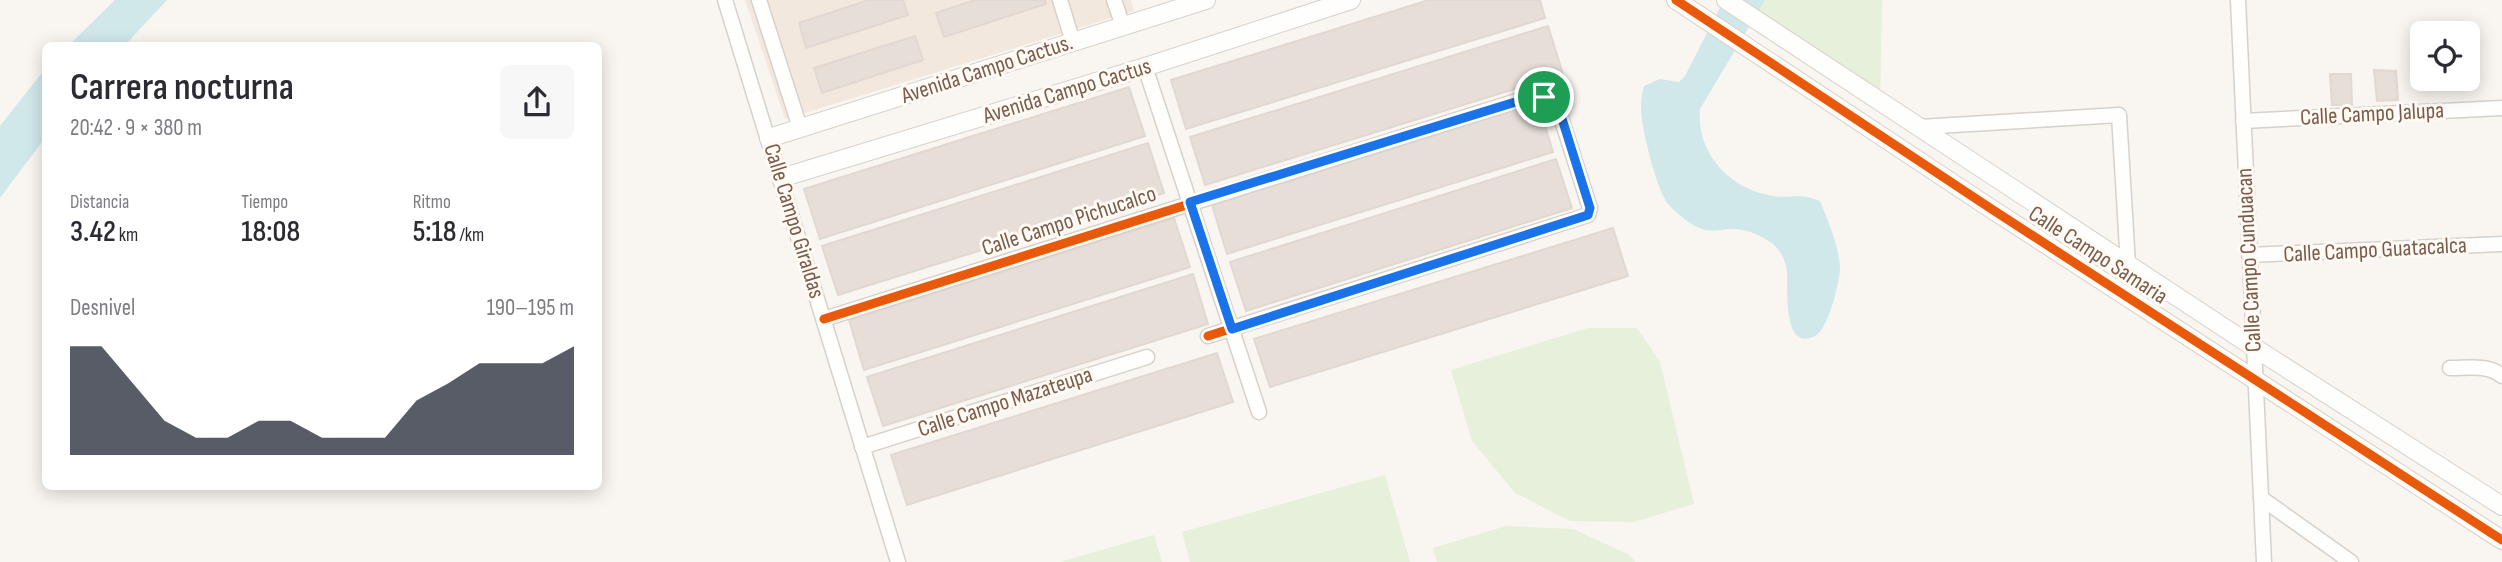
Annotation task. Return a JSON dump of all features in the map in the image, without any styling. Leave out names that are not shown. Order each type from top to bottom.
[{"type":"street","name":"Calle Campo Giraldas","points":[[725,0],[782,178],[898,562]]},
{"type":"street","name":"Calle Campo Giraldas","points":[[759,0],[800,128]]},
{"type":"street","points":[[1060,0],[1073,42]]},
{"type":"street","points":[[1114,0],[1123,26]]},
{"type":"street","name":"Avenida Campo Cactus.","points":[[769,138],[1206,0]]},
{"type":"street","name":"Avenida Campo Cactus","points":[[782,178],[1145,67],[1351,0]]},
{"type":"street","name":"Calle Campo Samaria","points":[[1676,0],[2502,540]]},
{"type":"street","name":"Calle Campo Samaria","points":[[1726,0],[2128,265],[2502,506]]},
{"type":"street","name":"Calle Campo Cunduacan","points":[[2238,0],[2264,562]]},
{"type":"street","points":[[1145,67],[1259,412]]},
{"type":"street","name":"Calle Campo Pichucalco","points":[[824,319],[1526,98],[1544,97],[1558,106],[1590,208],[1588,215],[1232,329]]},
{"type":"street","name":"Calle Campo Jalupa","points":[[2243,121],[2502,108]]},
{"type":"street","points":[[1920,127],[2119,115],[2128,265]]},
{"type":"street","name":"Calle Campo Guatacalca","points":[[2249,255],[2502,244]]},
{"type":"street","points":[[1208,336],[1232,329]]},
{"type":"street","name":"Calle Campo Mazateupa","points":[[862,447],[1147,357]]},
{"type":"street","points":[[2450,368],[2487,368],[2502,376]]},
{"type":"street","points":[[2261,498],[2351,562]]},
{"type":"shaded area","points":[[745,0],[1131,0],[1134,11],[785,119]]},
{"type":"green space","points":[[1724,0],[1882,0],[1880,101]]},
{"type":"green space","points":[[1588,328],[1637,328],[1660,362],[1694,504],[1634,522],[1570,521],[1515,493],[1472,441],[1451,370]]},
{"type":"green space","points":[[1385,475],[1410,562],[1190,562],[1182,532]]},
{"type":"green space","points":[[1506,526],[1573,529],[1630,555],[1635,562],[1437,562],[1433,548]]},
{"type":"green space","points":[[1154,535],[1162,562],[1060,562]]},
{"type":"water","points":[[115,0],[167,0],[128,42],[72,42]]},
{"type":"water","points":[[1724,0],[1765,0],[1700,109],[1704,141],[1719,167],[1743,186],[1773,196],[1801,196],[1820,201],[1838,251],[1840,268],[1829,315],[1820,332],[1804,339],[1797,335],[1792,327],[1786,268],[1778,250],[1768,240],[1752,232],[1735,229],[1705,230],[1693,225],[1664,198],[1648,150],[1641,110],[1644,86],[1660,79],[1679,82],[1685,76]]},
{"type":"water","points":[[42,73],[42,142],[0,198],[0,126]]},
{"type":"building","points":[[869,0],[903,0],[908,15],[806,48],[799,23]]},
{"type":"building","points":[[975,0],[1045,0],[1046,4],[944,37],[936,13]]},
{"type":"building","points":[[1429,0],[1540,0],[1545,18],[1186,129],[1171,80]]},
{"type":"building","points":[[1548,26],[1563,74],[1205,185],[1190,137]]},
{"type":"building","points":[[915,36],[923,60],[822,93],[814,68]]},
{"type":"building","points":[[2374,70],[2396,71],[2398,100],[2377,101]]},
{"type":"building","points":[[2330,74],[2351,74],[2352,105],[2332,105]]},
{"type":"building","points":[[1129,87],[1145,136],[820,239],[804,189]]},
{"type":"building","points":[[1538,103],[1553,152],[1227,254],[1212,205]]},
{"type":"building","points":[[1148,143],[1164,193],[838,295],[822,246]]},
{"type":"building","points":[[1556,159],[1572,208],[1246,311],[1230,262]]},
{"type":"building","points":[[1174,218],[1190,267],[864,370],[849,320]]},
{"type":"building","points":[[1613,228],[1628,276],[1270,387],[1254,339]]},
{"type":"building","points":[[1193,274],[1208,324],[883,426],[867,377]]},
{"type":"building","points":[[1217,353],[1233,402],[907,505],[891,455]]},
{"type":"cycle path","points":[[1676,0],[1990,208],[2502,540]]},
{"type":"cycle path","points":[[824,319],[1526,98],[1544,97],[1557,105],[1590,208],[1588,215],[1208,336]]},
{"type":"route","points":[[1544,97],[1558,106],[1590,208],[1588,215],[1232,329],[1190,202],[1526,98],[1544,97]]}]
